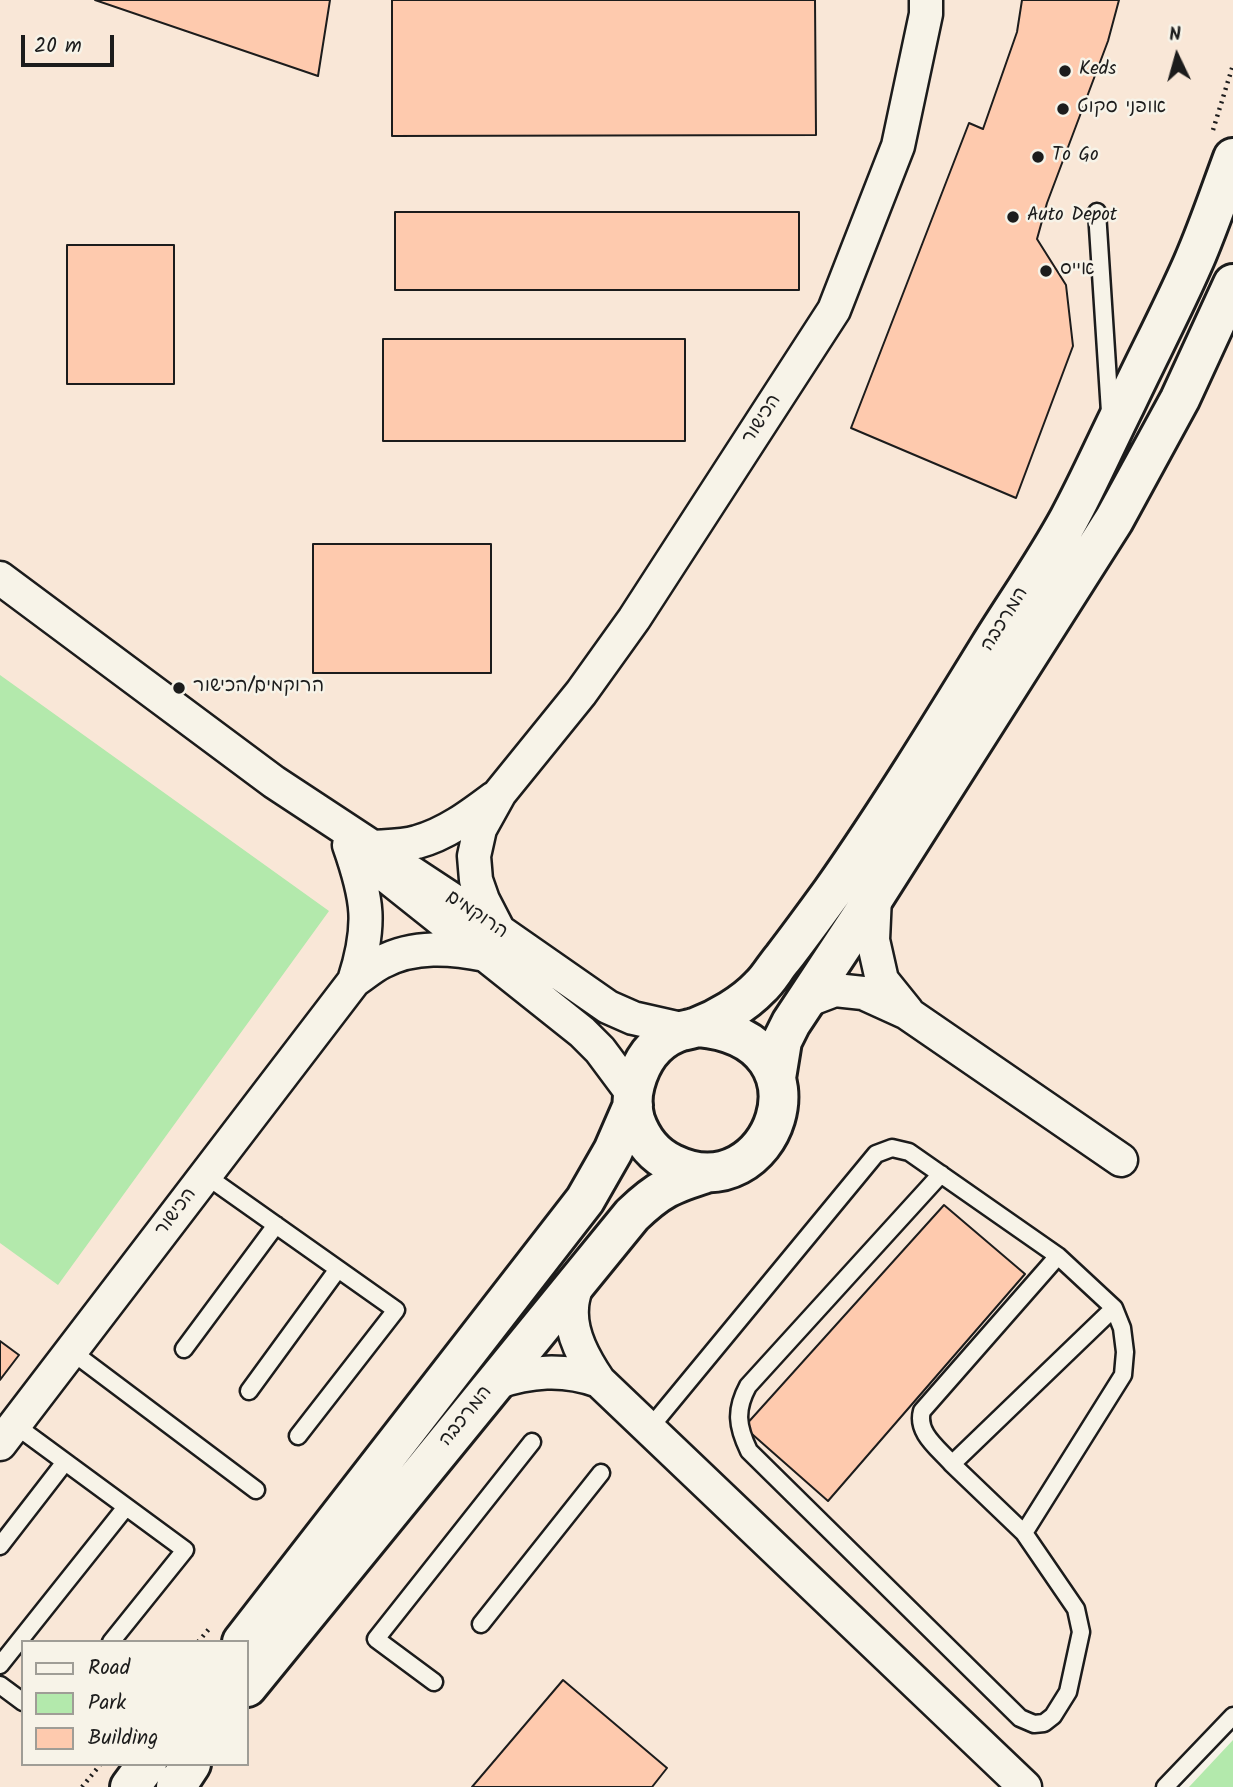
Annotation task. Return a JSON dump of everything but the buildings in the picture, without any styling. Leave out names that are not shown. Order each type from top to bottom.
[{"type":"street","name":"הכישור","points":[[7,1434],[354,981],[382,962],[405,954],[493,943],[479,890],[474,856],[480,829],[500,793],[581,693],[634,619],[834,310],[898,146],[926,14],[926,0]]},
{"type":"street","name":"המרכבה","points":[[693,1028],[737,1005],[760,988],[890,808],[1069,519],[1195,260],[1233,158]]},
{"type":"street","name":"המרכבה","points":[[776,1078],[782,1041],[806,1001],[1114,520],[1180,399],[1233,284]]},
{"type":"street","name":"הרוקמים","points":[[0,578],[361,846],[427,911],[633,1018],[693,1028]]},
{"type":"street","name":"הכישור","points":[[354,981],[366,939],[361,846],[415,843],[438,835],[467,818],[500,793]]},
{"type":"street","points":[[875,896],[873,940],[882,980],[907,1013]]},
{"type":"street","name":"הרוקמים","points":[[493,943],[600,1050],[633,1099]]},
{"type":"street","points":[[806,1001],[835,990],[863,993],[907,1013],[1121,1160]]},
{"type":"street","points":[[693,1028],[724,1029],[747,1040],[766,1057],[776,1078],[779,1100],[776,1122],[765,1142],[749,1159],[728,1169],[706,1172],[684,1169],[663,1159],[645,1142],[635,1119],[633,1099],[639,1069],[654,1048],[674,1033],[693,1028]]},
{"type":"street","name":"המרכבה","points":[[244,1640],[584,1200],[613,1151],[633,1099]]},
{"type":"street","name":"המרכבה","points":[[248,1686],[632,1215],[654,1193],[671,1183],[706,1172]]},
{"type":"street","points":[[578,1280],[572,1309],[575,1333],[585,1359],[599,1381],[1025,1787]]},
{"type":"street","points":[[495,1383],[523,1374],[545,1372],[580,1374],[599,1381]]},
{"type":"street","points":[[130,1787],[146,1766]]},
{"type":"street","points":[[176,1787],[190,1766]]},
{"type":"lane","points":[[1097,212],[1112,432]]},
{"type":"lane","points":[[649,1429],[876,1154],[892,1149],[909,1152],[1058,1256],[1114,1308],[1122,1328],[1125,1352],[1123,1375],[1024,1532]]},
{"type":"lane","points":[[942,1174],[748,1386],[739,1403],[739,1423],[749,1451],[1020,1718],[1034,1724],[1044,1723],[1053,1716],[1068,1692],[1081,1632],[1076,1609],[1024,1532],[952,1465],[921,1429],[920,1420],[922,1411],[1058,1256]]},
{"type":"lane","points":[[205,1175],[396,1310],[298,1436]]},
{"type":"lane","points":[[184,1349],[276,1225]]},
{"type":"lane","points":[[249,1391],[338,1269]]},
{"type":"lane","points":[[952,1465],[1114,1308]]},
{"type":"lane","points":[[71,1351],[256,1489]]},
{"type":"lane","points":[[7,1434],[65,1462],[185,1550],[113,1640]]},
{"type":"lane","points":[[434,1682],[376,1639],[532,1443]]},
{"type":"lane","points":[[0,1546],[65,1462]]},
{"type":"lane","points":[[481,1624],[601,1473]]},
{"type":"lane","points":[[0,1665],[126,1507]]},
{"type":"lane","points":[[0,1685],[21,1701]]},
{"type":"lane","points":[[1165,1787],[1233,1716]]},
{"type":"path","points":[[82,1787],[98,1766]]},
{"type":"shaded area","points":[[0,0],[1233,0],[1233,1731],[1179,1787],[0,1787]]},
{"type":"green space","points":[[0,675],[329,911],[58,1285],[0,1243]]},
{"type":"green space","points":[[1233,1740],[1233,1787],[1189,1787]]},
{"type":"place","name":"Keds","points":[[1065,71]]},
{"type":"place","name":"אופני סקוט","points":[[1063,109]]},
{"type":"place","name":"To Go","points":[[1038,157]]},
{"type":"place","name":"Auto Depot","points":[[1013,217]]},
{"type":"place","name":"אייס","points":[[1046,271]]},
{"type":"place","name":"הרוקמים/הכישור","points":[[179,688]]}]
